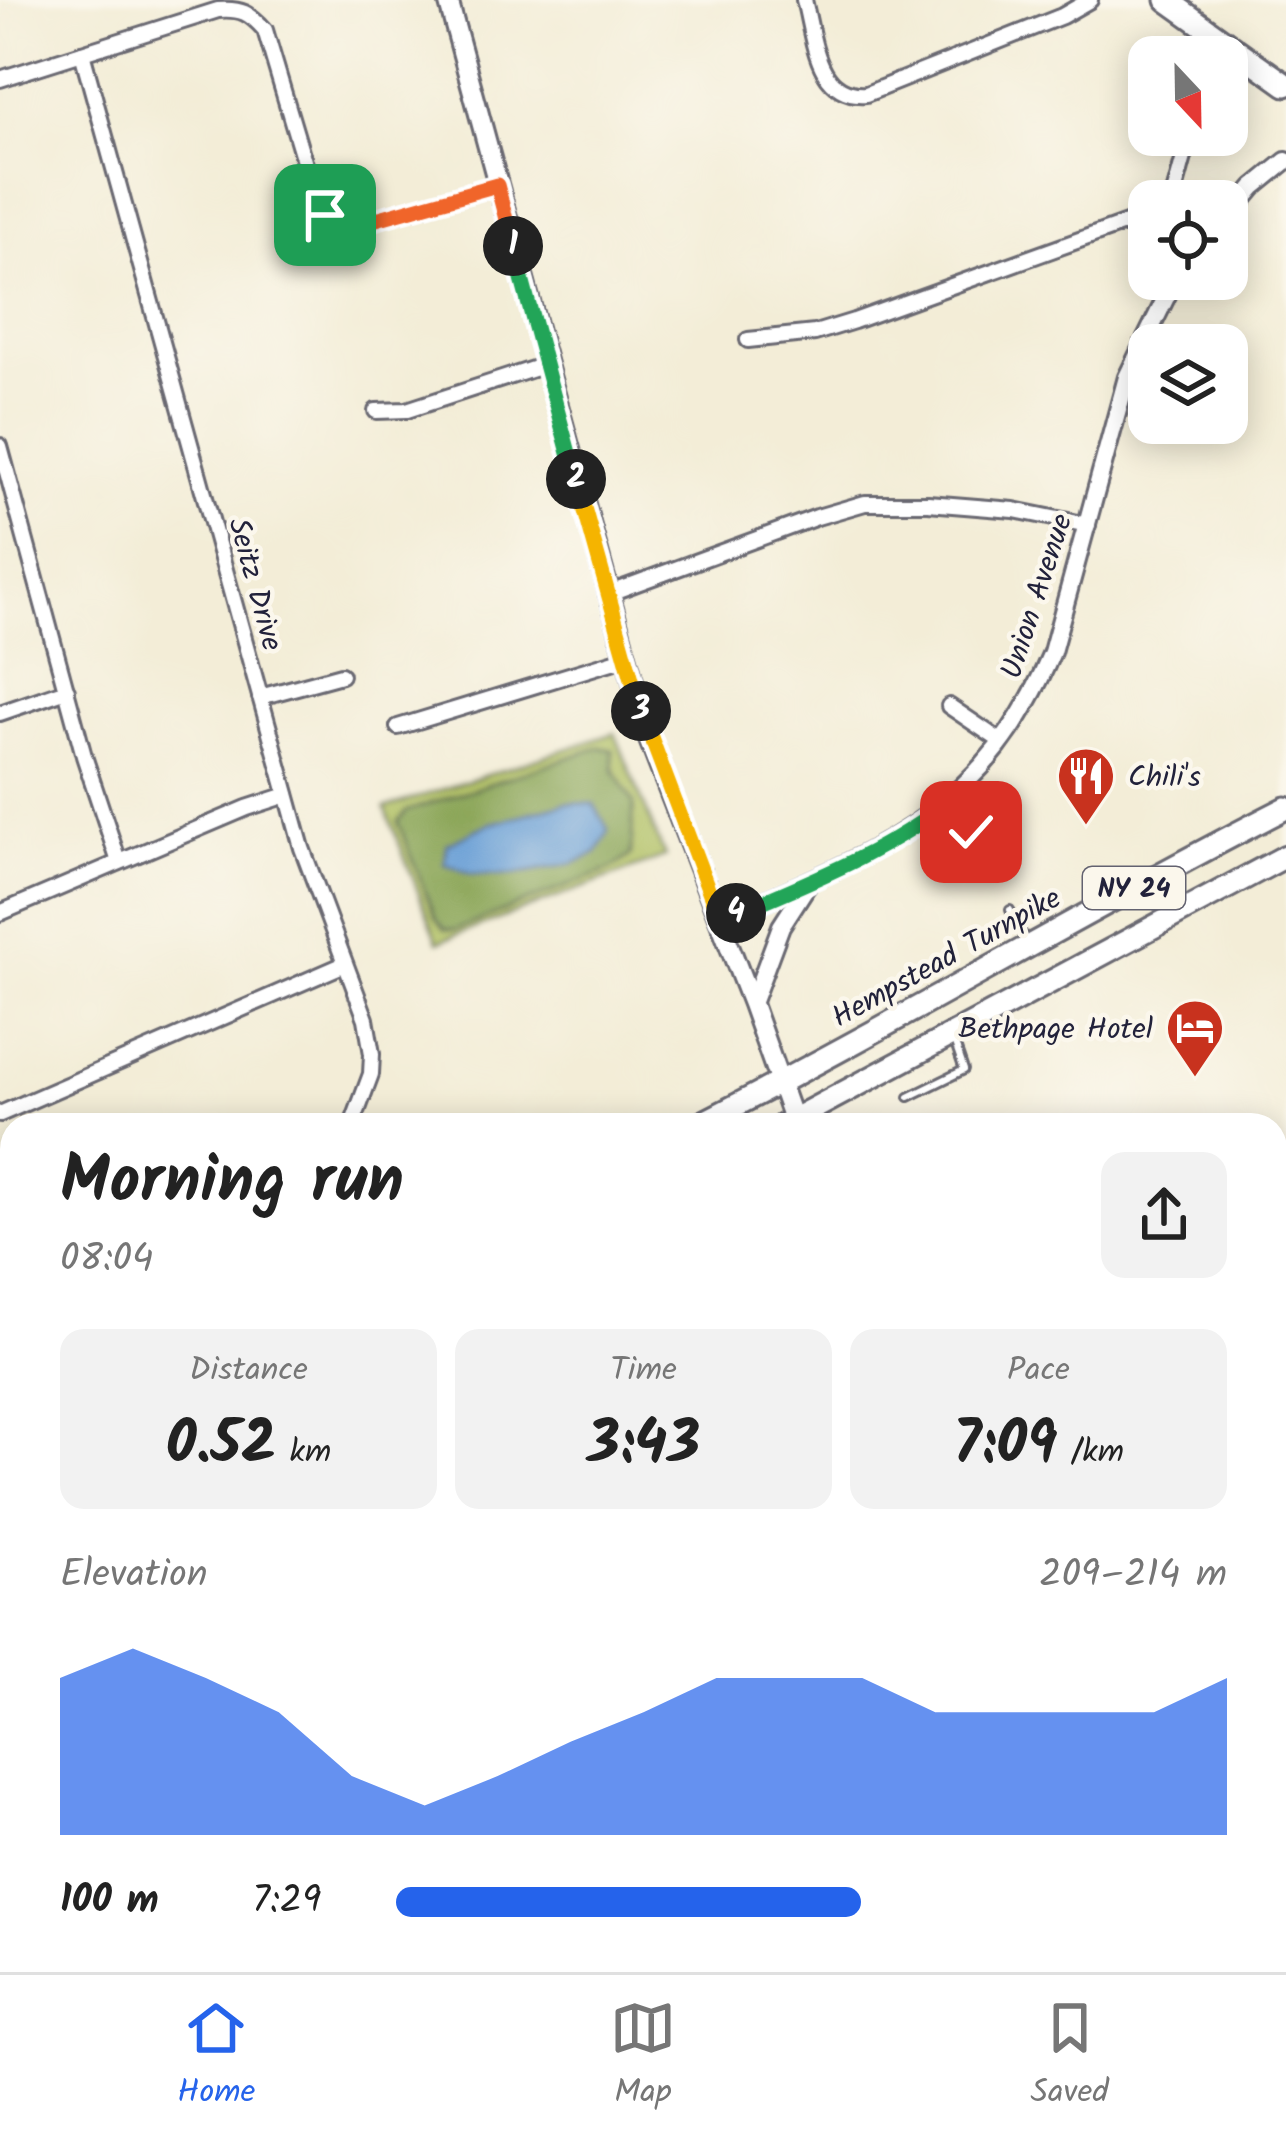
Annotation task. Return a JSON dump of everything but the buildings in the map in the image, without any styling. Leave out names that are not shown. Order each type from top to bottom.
[{"type":"main road","points":[[448,0],[649,740],[752,1004],[788,1113]]},
{"type":"main road","points":[[1167,0],[1286,85]]},
{"type":"main road","name":"Hempstead Turnpike","points":[[722,1113],[1286,808]]},
{"type":"main road","name":"NY 24","points":[[809,1113],[1286,856]]},
{"type":"street","points":[[804,0],[823,73],[842,92],[866,94],[1062,16],[1090,0]]},
{"type":"street","points":[[0,79],[237,8],[266,30],[310,190],[325,215],[342,223],[362,223],[497,185]]},
{"type":"street","name":"Seitz Drive","points":[[82,53],[286,796],[365,1019],[371,1074],[356,1113]]},
{"type":"street","points":[[1248,194],[1286,161]]},
{"type":"street","points":[[748,340],[814,333],[854,321],[1128,223]]},
{"type":"street","name":"Union Avenue","points":[[720,920],[867,856],[923,822],[950,801],[1002,742],[1035,692],[1052,652],[1127,377],[1165,300]]},
{"type":"street","points":[[376,411],[407,410],[545,365]]},
{"type":"street","points":[[0,446],[119,862]]},
{"type":"street","points":[[607,593],[865,503],[1014,510],[1088,525]]},
{"type":"street","points":[[398,727],[625,658]]},
{"type":"street","points":[[260,697],[341,675]]},
{"type":"street","points":[[0,713],[67,690]]},
{"type":"street","points":[[949,706],[1002,742]]},
{"type":"street","points":[[0,913],[247,808],[286,796]]},
{"type":"street","points":[[752,1004],[781,926],[809,881]]},
{"type":"street","points":[[2,1113],[345,964]]},
{"type":"lane","points":[[950,801],[971,832]]},
{"type":"lane","points":[[1010,910],[1029,946]]},
{"type":"lane","points":[[909,1097],[964,1070],[952,1036]]},
{"type":"green space","points":[[615,733],[665,857],[438,942],[385,808]]},
{"type":"green space","points":[[600,747],[613,750],[614,770],[634,803],[631,855],[612,869],[455,930],[445,929],[435,917],[398,822],[407,811]]},
{"type":"water","points":[[566,803],[594,804],[609,831],[597,853],[572,864],[511,875],[473,874],[445,864],[447,844],[488,824]]},
{"type":"place","name":"Chili's","points":[[1086,827]]},
{"type":"place","name":"Bethpage Hotel","points":[[1195,1079]]},
{"type":"route","points":[[325,215],[342,223],[362,223],[497,185],[649,740],[720,920],[867,856],[950,801],[971,832]]}]
